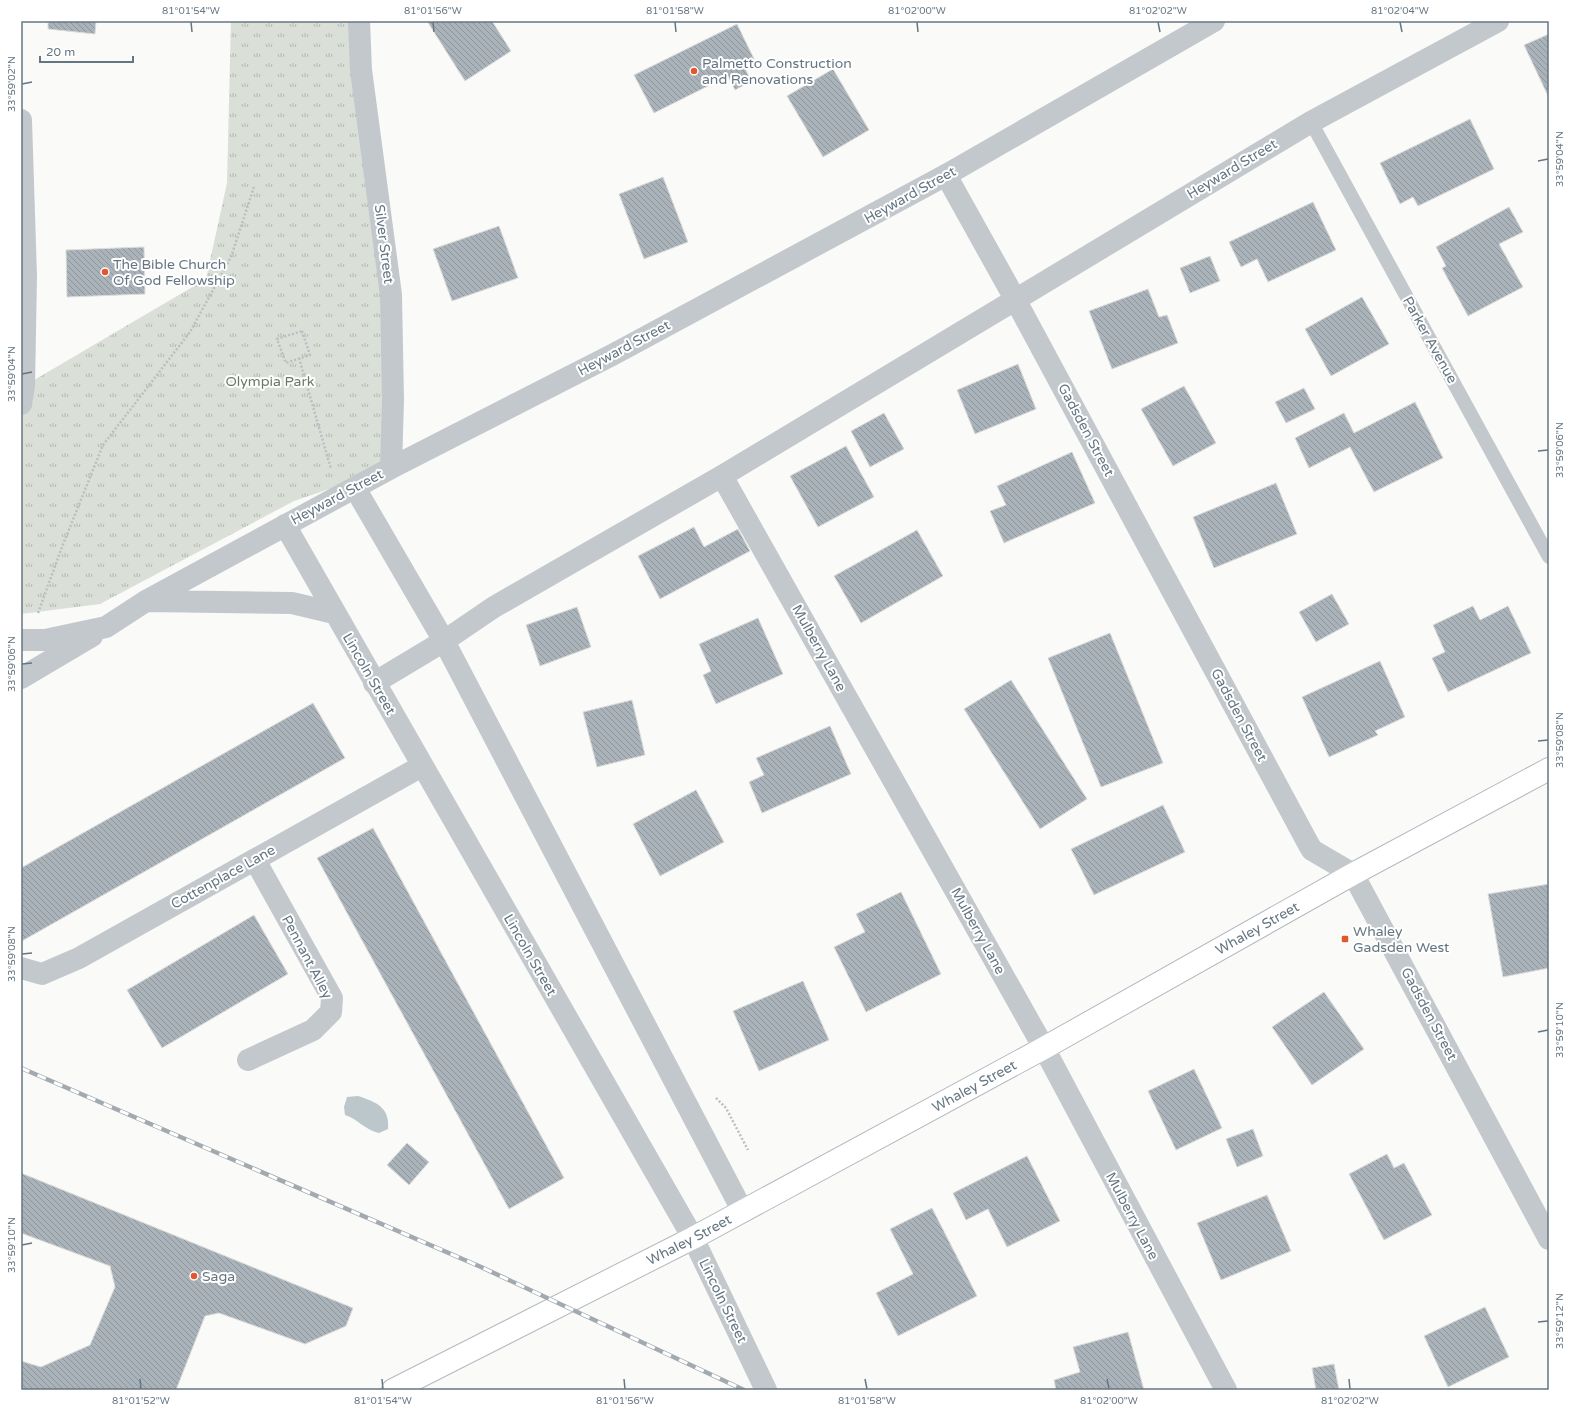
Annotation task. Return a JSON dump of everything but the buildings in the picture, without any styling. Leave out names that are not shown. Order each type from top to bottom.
[{"type":"main road","name":"Whaley Street","points":[[393,1390],[693,1238],[742,1210],[1044,1048],[1353,874],[1549,769]]},
{"type":"street","name":"Silver Street","points":[[359,21],[361,70],[391,295],[393,400],[391,468]]},
{"type":"street","name":"Heyward Street","points":[[25,640],[45,640],[106,627],[146,601],[285,525],[391,468],[614,354],[946,175],[1214,21]]},
{"type":"street","name":"Heyward Street","points":[[374,683],[444,641],[494,607],[722,476],[1311,122],[1498,21]]},
{"type":"street","points":[[21,120],[26,276],[24,386],[21,404]]},
{"type":"street","name":"Gadsden Street","points":[[946,175],[1015,299],[1312,850],[1353,874],[1549,1239]]},
{"type":"street","name":"Mulberry Lane","points":[[722,476],[1044,1048],[1226,1390]]},
{"type":"street","points":[[355,488],[444,641],[742,1210]]},
{"type":"street","name":"Lincoln Street","points":[[285,525],[334,614],[693,1238],[766,1390]]},
{"type":"street","points":[[146,601],[292,603],[334,614]]},
{"type":"street","points":[[21,678],[106,627]]},
{"type":"street","name":"Cottenplace Lane","points":[[21,968],[42,974],[79,958],[422,766]]},
{"type":"street","name":"Pennant Alley","points":[[248,1060],[313,1030],[331,1012],[332,998],[254,860]]},
{"type":"lane","name":"Parker Avenue","points":[[1311,122],[1549,557]]},
{"type":"path","points":[[25,640],[104,445],[190,332],[231,257],[254,187]]},
{"type":"path","points":[[302,331],[310,355],[299,358],[286,363],[278,339],[302,331]]},
{"type":"path","points":[[299,358],[331,470],[355,488]]},
{"type":"green space","name":"Olympia Park","points":[[231,21],[359,21],[391,295],[391,468],[294,501],[100,604],[21,614],[21,398],[24,386],[206,279],[227,183]]},
{"type":"shaded area","points":[[358,1096],[376,1103],[384,1110],[387,1115],[388,1129],[379,1133],[374,1132],[345,1115],[344,1107],[347,1097]]},
{"type":"railway","points":[[21,1068],[481,1267],[744,1390]]},
{"type":"place","name":"Palmetto Construction and Renovations","points":[[694,71]]},
{"type":"place","name":"The Bible Church Of God Fellowship","points":[[105,272]]},
{"type":"place","name":"Whaley Gadsden West","points":[[1345,939]]},
{"type":"place","name":"Saga","points":[[194,1276]]}]
